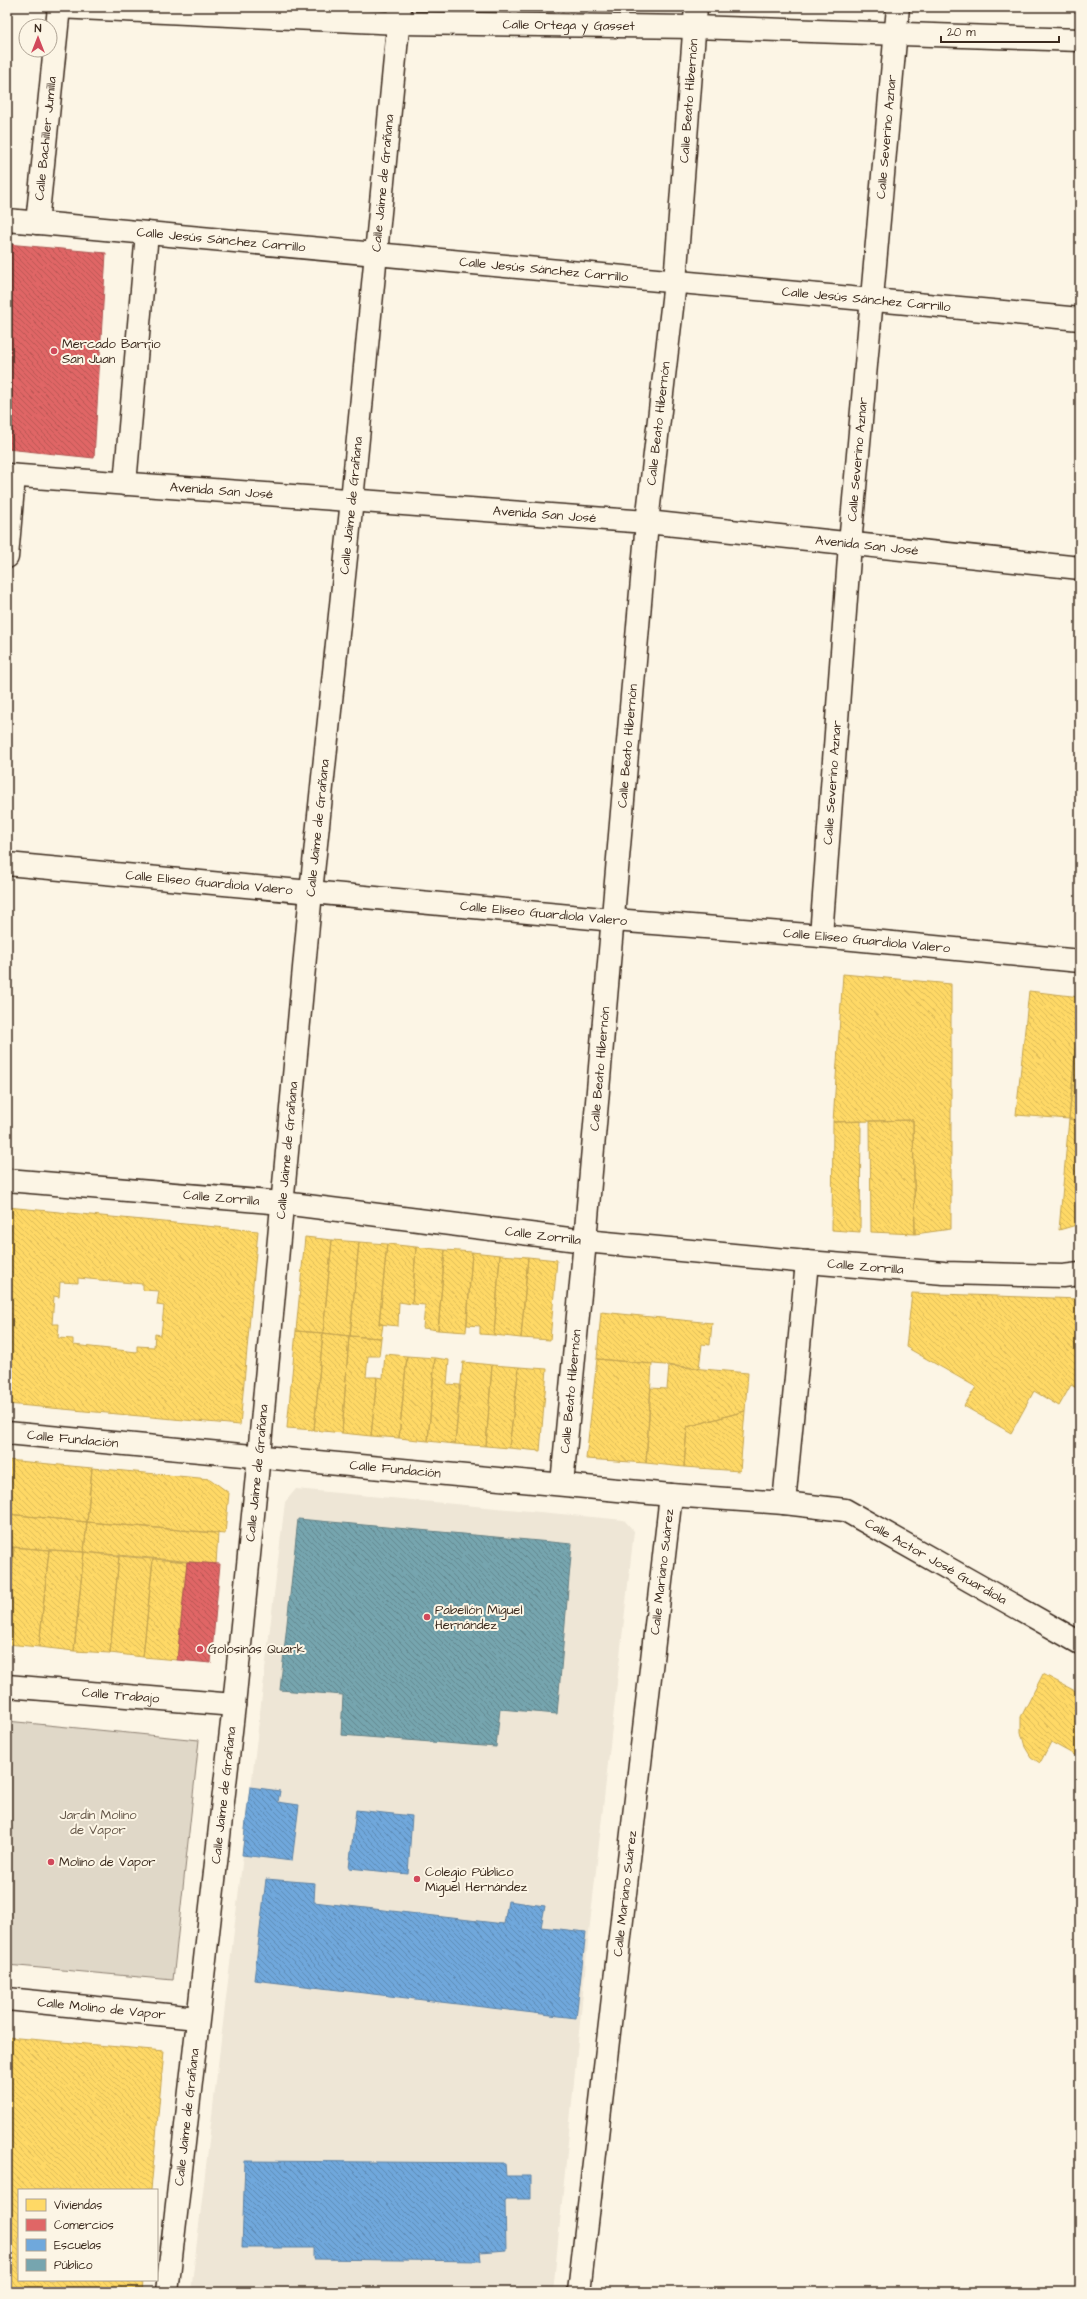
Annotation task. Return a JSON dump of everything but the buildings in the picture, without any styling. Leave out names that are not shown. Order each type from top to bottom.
[{"type":"street","name":"Calle Ortega y Gasset","points":[[58,7],[400,15],[696,17],[895,35],[1080,40]]},
{"type":"street","name":"Calle Bachiller Jumilla","points":[[37,223],[58,7]]},
{"type":"street","name":"Calle Severino Aznar","points":[[821,936],[850,544],[898,7]]},
{"type":"street","name":"Calle Jaime de Grañana","points":[[167,2292],[197,2018],[234,1705],[283,1203],[311,892],[352,500],[400,15]]},
{"type":"street","name":"Calle Beato Hibernón","points":[[562,1484],[614,920],[647,522],[675,282],[696,17]]},
{"type":"street","name":"Calle Jesús Sánchez Carrillo","points":[[7,220],[1080,319]]},
{"type":"street","points":[[125,484],[147,233]]},
{"type":"street","points":[[7,557],[11,475]]},
{"type":"street","name":"Avenida San José","points":[[11,475],[647,522],[1080,568]]},
{"type":"street","name":"Calle Eliseo Guardiola Valero","points":[[7,864],[614,920],[821,936],[1080,961]]},
{"type":"street","name":"Calle Zorrilla","points":[[7,1180],[283,1203],[585,1241],[807,1262],[944,1273],[1063,1276],[1080,1274]]},
{"type":"street","points":[[784,1503],[807,1262]]},
{"type":"street","name":"Calle Fundación","points":[[7,1432],[671,1495],[784,1503]]},
{"type":"street","name":"Calle Mariano Suárez","points":[[580,2292],[671,1495]]},
{"type":"street","name":"Calle Actor José Guardiola","points":[[784,1503],[845,1510],[1080,1643]]},
{"type":"street","name":"Calle Trabajo","points":[[7,1686],[234,1705]]},
{"type":"street","name":"Calle Molino de Vapor","points":[[7,1999],[197,2018]]},
{"type":"shaded area","name":"Colegio Público Miguel Hernández","points":[[296,1489],[624,1520],[634,1531],[588,1942],[553,2292],[191,2292],[285,1502]]},
{"type":"green space","name":"Jardín Molino de Vapor","points":[[7,1721],[199,1740],[173,1980],[7,1965]]},
{"type":"place","name":"Mercado Barrio San Juan","points":[[54,351]]},
{"type":"place","name":"Pabellón Miguel Hernández","points":[[427,1617]]},
{"type":"place","name":"Golosinas Quark","points":[[200,1649]]},
{"type":"place","name":"Molino de Vapor","points":[[51,1862]]},
{"type":"place","name":"Colegio Público Miguel Hernández","points":[[417,1879]]}]
